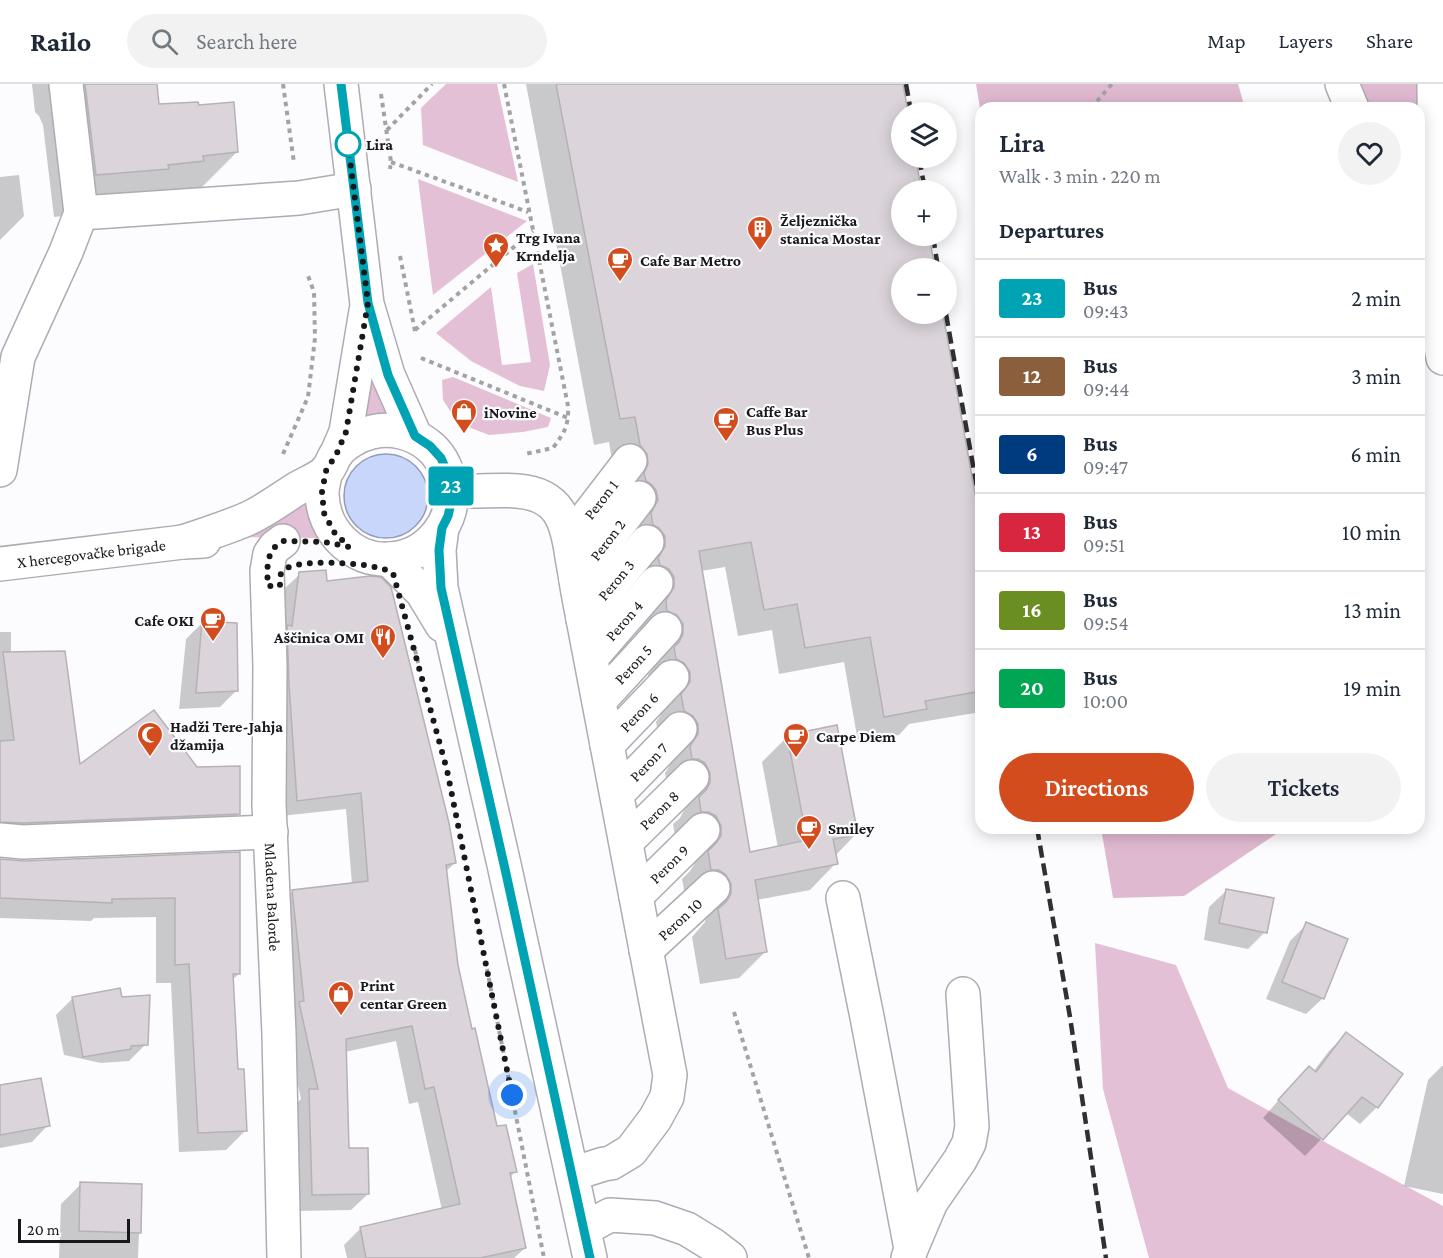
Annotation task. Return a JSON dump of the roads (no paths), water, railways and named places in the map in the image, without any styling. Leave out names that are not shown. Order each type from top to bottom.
[{"type":"street","points":[[0,470],[9,355],[66,252],[81,213],[66,84]]},
{"type":"street","points":[[341,84],[368,303],[388,375],[415,436]]},
{"type":"street","points":[[1342,84],[1350,102]]},
{"type":"street","points":[[1425,256],[1436,188],[1434,84]]},
{"type":"street","points":[[81,213],[299,198],[354,189]]},
{"type":"street","points":[[1425,277],[1443,358]]},
{"type":"street","points":[[331,462],[353,439],[373,431],[394,430],[415,436],[430,446],[441,458],[448,474],[452,490],[451,503],[442,528],[428,544],[410,555],[389,559],[368,557],[349,547],[334,532],[324,513],[322,492],[331,462],[346,432],[368,303]]},
{"type":"street","name":"Peron 1","points":[[570,539],[630,461]]},
{"type":"street","name":"X hercegovačke brigade","points":[[183,542],[249,518],[331,462]]},
{"type":"street","points":[[452,490],[533,492],[554,505],[565,522],[670,1075],[667,1097],[655,1119],[631,1151],[611,1163],[572,1174]]},
{"type":"street","name":"Peron 2","points":[[576,580],[639,498]]},
{"type":"street","points":[[442,528],[439,550],[441,588],[587,1243]]},
{"type":"street","name":"Mladena Balorde","points":[[283,541],[270,554],[267,570],[270,666],[269,804],[279,1034],[284,1258]]},
{"type":"street","name":"X hercegovačke brigade","points":[[0,564],[183,542],[325,542],[349,547]]},
{"type":"street","name":"Peron 3","points":[[583,619],[647,542]]},
{"type":"street","points":[[389,559],[422,592],[453,644]]},
{"type":"street","name":"Peron 4","points":[[591,658],[656,583]]},
{"type":"street","name":"Peron 5","points":[[599,702],[665,629]]},
{"type":"street","name":"Peron 6","points":[[607,745],[672,677]]},
{"type":"street","name":"Peron 7","points":[[617,794],[680,729]]},
{"type":"street","name":"Peron 8","points":[[626,842],[692,777]]},
{"type":"street","name":"Peron 9","points":[[636,896],[703,830]]},
{"type":"street","points":[[0,840],[23,842],[270,832]]},
{"type":"street","name":"Peron 10","points":[[646,950],[713,888]]},
{"type":"street","points":[[843,898],[910,1253]]},
{"type":"street","points":[[910,1253],[931,1202],[969,1143],[972,1126],[963,994]]},
{"type":"street","points":[[587,1243],[610,1215],[655,1218],[687,1228],[730,1258]]},
{"type":"water","points":[[386,454],[402,457],[416,466],[425,480],[428,496],[425,512],[416,526],[402,535],[386,538],[370,535],[356,526],[347,512],[344,496],[347,480],[356,466],[370,457]]},
{"type":"railway","points":[[906,84],[909,102]]},
{"type":"railway","points":[[921,168],[923,180]]},
{"type":"railway","points":[[935,246],[936,258]]},
{"type":"railway","points":[[948,324],[975,476]]},
{"type":"railway","points":[[1038,834],[1070,1017],[1106,1258]]},
{"type":"place","name":"Lira","points":[[348,144]]},
{"type":"place","name":"Željeznička stanica Mostar","points":[[760,252]]},
{"type":"place","name":"Trg Ivana Krndelja","points":[[496,269]]},
{"type":"place","name":"Cafe Bar Metro","points":[[620,283]]},
{"type":"place","name":"iNovine","points":[[464,435]]},
{"type":"place","name":"Caffe Bar Bus Plus","points":[[726,443]]},
{"type":"place","name":"Cafe OKI","points":[[213,643]]},
{"type":"place","name":"Aščinica OMI","points":[[383,660]]},
{"type":"place","name":"Hadži Tere-Jahja džamija","points":[[150,758]]},
{"type":"place","name":"Carpe Diem","points":[[796,759]]},
{"type":"place","name":"Smiley","points":[[809,851]]},
{"type":"place","name":"Print centar Green","points":[[341,1017]]}]
